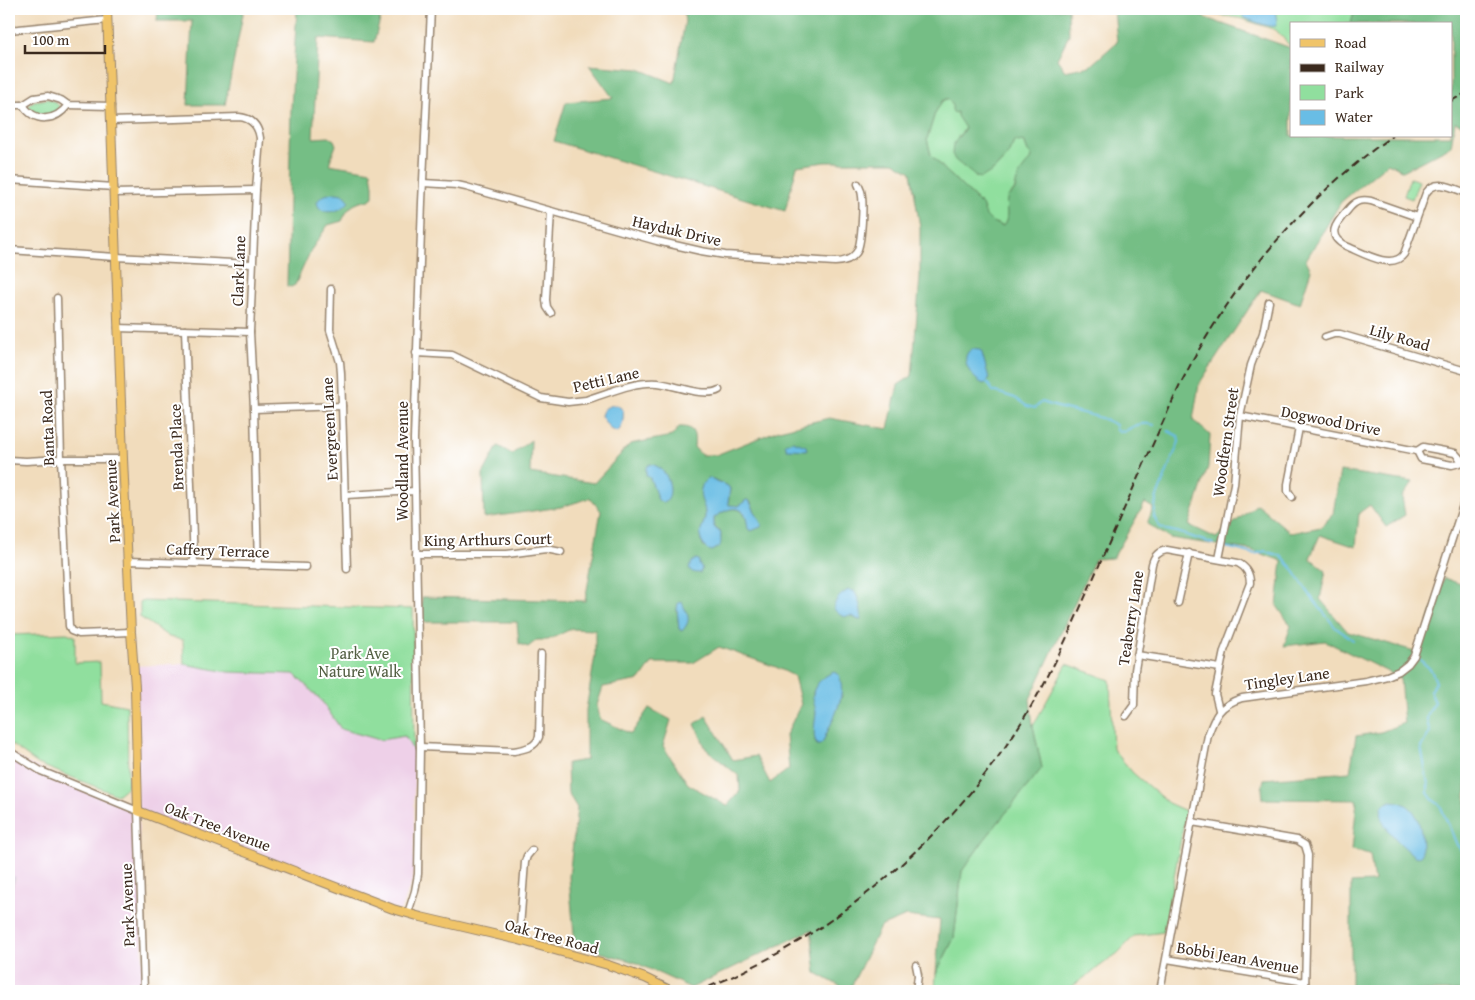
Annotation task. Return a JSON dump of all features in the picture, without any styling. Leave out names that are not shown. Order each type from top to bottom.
[{"type":"main road","name":"Park Avenue","points":[[107,9],[123,459],[135,687],[138,811]]},
{"type":"main road","name":"Oak Tree Avenue","points":[[138,811],[365,898],[421,917]]},
{"type":"main road","name":"Oak Tree Road","points":[[421,917],[519,940],[608,965],[645,978],[672,991]]},
{"type":"street","name":"Woodland Avenue","points":[[408,913],[418,874],[420,747],[414,439],[431,9]]},
{"type":"street","points":[[9,30],[107,20]]},
{"type":"street","points":[[9,104],[23,105],[34,98],[48,96],[61,100],[68,105],[111,106]]},
{"type":"street","points":[[23,105],[34,116],[45,118],[55,117],[68,105]]},
{"type":"street","name":"Clark Lane","points":[[111,122],[239,117],[248,119],[258,128],[260,138],[252,264],[250,332],[258,566]]},
{"type":"street","points":[[9,180],[114,190],[256,190]]},
{"type":"street","name":"Hayduk Drive","points":[[423,183],[466,187],[657,241],[725,255],[842,262],[854,255],[860,245],[862,199],[858,184]]},
{"type":"street","points":[[1417,217],[1363,200],[1353,204],[1339,220],[1334,230],[1340,243],[1384,261],[1392,262],[1401,259],[1404,254],[1426,193],[1430,187],[1440,185],[1466,193]]},
{"type":"street","points":[[551,211],[546,300],[551,313]]},
{"type":"street","points":[[9,250],[252,264]]},
{"type":"street","name":"Evergreen Lane","points":[[331,289],[330,330],[340,362],[346,494],[347,569]]},
{"type":"street","name":"Banta Road","points":[[57,298],[61,459],[69,626],[71,631],[79,634],[131,632]]},
{"type":"street","name":"Woodfern Street","points":[[1219,559],[1234,484],[1240,416],[1251,365],[1263,333],[1270,302]]},
{"type":"street","points":[[118,328],[250,332]]},
{"type":"street","name":"Brenda Place","points":[[185,330],[194,563]]},
{"type":"street","name":"Lily Road","points":[[1326,337],[1340,334],[1466,371]]},
{"type":"street","name":"Petti Lane","points":[[416,353],[452,355],[533,395],[558,401],[577,402],[632,386],[652,383],[710,394],[719,390]]},
{"type":"street","points":[[254,409],[342,406]]},
{"type":"street","name":"Dogwood Drive","points":[[1240,416],[1417,451],[1423,447],[1455,453],[1465,463]]},
{"type":"street","points":[[1292,497],[1288,491],[1288,484],[1299,428]]},
{"type":"street","name":"Dogwood Drive","points":[[1417,451],[1421,459],[1452,465],[1465,463]]},
{"type":"street","points":[[9,460],[123,459]]},
{"type":"street","points":[[346,494],[415,491]]},
{"type":"street","name":"Tingley Lane","points":[[1219,710],[1229,703],[1242,698],[1358,682],[1387,676],[1399,671],[1408,664],[1414,656],[1466,496]]},
{"type":"street","points":[[1457,526],[1466,528]]},
{"type":"street","name":"King Arthurs Court","points":[[416,554],[507,554],[546,549],[561,552]]},
{"type":"street","name":"Teaberry Lane","points":[[1126,716],[1134,705],[1134,670],[1154,559],[1159,553],[1167,550],[1241,564],[1248,571],[1250,583],[1224,651],[1220,668],[1215,694],[1219,710]]},
{"type":"street","points":[[1178,603],[1189,553]]},
{"type":"street","name":"Caffery Terrace","points":[[128,561],[306,567]]},
{"type":"street","points":[[420,747],[514,751],[525,749],[537,742],[539,737],[541,654]]},
{"type":"street","points":[[1137,656],[1220,668]]},
{"type":"street","points":[[1160,991],[1208,735],[1219,710]]},
{"type":"street","name":"Oak Tree Avenue","points":[[9,751],[41,771],[138,811]]},
{"type":"street","name":"Park Avenue","points":[[138,811],[144,991]]},
{"type":"street","points":[[1192,822],[1297,840],[1305,845],[1308,855],[1305,991]]},
{"type":"street","points":[[519,940],[524,862],[532,850]]},
{"type":"street","name":"Bobbi Jean Avenue","points":[[1167,959],[1305,982]]},
{"type":"street","points":[[916,965],[918,975],[916,991]]},
{"type":"shaded area","points":[[184,664],[228,672],[294,674],[321,700],[341,729],[380,740],[405,736],[414,752],[414,864],[412,881],[400,911],[138,812],[144,991],[9,991],[9,899],[16,878],[9,874],[9,751],[27,763],[138,811],[133,666]]},
{"type":"shaded area","points":[[9,874],[16,877],[9,899]]},
{"type":"green space","points":[[158,9],[244,9],[225,105],[188,105],[192,21],[157,21]]},
{"type":"green space","points":[[297,9],[383,9],[374,42],[318,38],[313,138],[329,137],[334,140],[336,145],[329,164],[371,171],[373,197],[352,206],[342,221],[328,225],[311,250],[295,285],[291,287],[287,286],[291,108]]},
{"type":"green space","points":[[683,9],[1068,9],[1069,35],[1057,59],[1065,71],[1090,66],[1117,42],[1114,9],[1180,9],[1290,48],[1290,138],[1452,138],[1452,22],[1352,22],[1355,9],[1466,9],[1466,126],[1455,122],[1451,146],[1403,171],[1388,163],[1341,202],[1306,260],[1311,270],[1300,304],[1261,290],[1199,384],[1193,420],[1210,435],[1208,467],[1189,525],[1216,538],[1257,504],[1291,533],[1321,527],[1333,514],[1340,471],[1413,482],[1402,497],[1405,515],[1386,527],[1370,505],[1359,513],[1356,547],[1320,535],[1310,558],[1326,571],[1320,599],[1348,632],[1418,652],[1444,578],[1466,586],[1466,991],[1351,991],[1351,883],[1374,882],[1370,854],[1352,850],[1357,800],[1263,799],[1264,779],[1350,772],[1356,736],[1381,732],[1404,723],[1400,678],[1325,641],[1284,646],[1291,626],[1277,606],[1282,561],[1251,550],[1170,538],[1147,524],[1153,508],[1145,503],[1113,558],[1095,559],[1030,699],[1033,726],[1042,768],[984,840],[962,871],[954,938],[936,974],[940,920],[906,916],[880,927],[849,991],[816,973],[811,930],[691,988],[634,962],[575,945],[569,877],[577,808],[568,793],[567,763],[586,760],[586,710],[595,656],[595,630],[571,629],[548,640],[537,640],[528,647],[519,644],[517,622],[422,622],[422,597],[585,601],[601,511],[590,498],[561,507],[484,518],[483,474],[498,446],[512,454],[531,440],[530,473],[594,483],[630,444],[672,436],[679,427],[688,428],[693,432],[694,447],[701,455],[716,455],[779,430],[829,418],[888,429],[898,385],[912,376],[920,277],[920,227],[911,172],[894,162],[825,162],[797,166],[785,211],[554,141],[566,102],[613,98],[589,65],[639,69],[674,83],[685,21]],"holes":[[[949,99],[952,110],[954,113],[957,112],[957,116],[965,128],[953,145],[952,154],[955,160],[976,177],[981,178],[994,170],[1007,156],[1015,140],[1018,142],[1024,141],[1028,152],[1032,156],[1019,176],[1015,190],[1008,197],[1006,220],[1003,226],[992,222],[986,216],[982,205],[931,155],[927,139],[935,113],[942,101]],[[713,479],[728,486],[730,489],[728,505],[740,506],[746,500],[751,502],[759,518],[756,528],[751,531],[745,516],[739,509],[730,509],[721,513],[714,518],[714,527],[720,531],[721,538],[705,548],[701,537]],[[848,590],[854,591],[858,598],[861,617],[859,620],[851,616]],[[682,603],[682,631],[679,629],[677,609]],[[719,647],[776,667],[794,676],[801,704],[786,735],[789,769],[770,783],[756,756],[733,760],[706,716],[695,724],[706,749],[739,776],[740,791],[727,806],[688,784],[663,746],[671,720],[649,708],[631,734],[600,719],[597,705],[603,687],[640,680],[652,663],[693,663]],[[818,683],[842,695],[823,742],[817,745],[815,742],[816,711],[813,692]]]},
{"type":"green space","points":[[1184,9],[1355,9],[1352,22],[1290,22],[1290,46],[1276,30],[1239,18]]},
{"type":"green space","points":[[48,99],[60,107],[48,115],[40,114],[28,106],[34,101]]},
{"type":"green space","points":[[945,99],[949,99],[965,128],[958,137],[967,168],[976,177],[994,170],[1007,156],[1015,140],[1024,141],[1028,152],[1032,156],[1020,174],[1014,191],[1008,199],[1007,217],[1003,226],[992,222],[986,216],[982,205],[931,155],[927,139],[935,113]]},
{"type":"green space","points":[[1410,178],[1419,181],[1412,199],[1404,196]]},
{"type":"green space","name":"Park Ave Nature Walk","points":[[140,601],[413,609],[414,752],[405,736],[380,740],[341,729],[321,700],[294,674],[228,672],[184,664],[183,640],[169,637],[140,617]]},
{"type":"green space","points":[[67,633],[75,636],[75,663],[100,662],[101,701],[127,706],[128,786],[117,795],[38,764],[9,743],[9,635]]},
{"type":"green space","points":[[1067,664],[1110,680],[1113,749],[1133,773],[1168,803],[1186,811],[1164,932],[1134,936],[1118,953],[1066,991],[935,991],[936,974],[954,938],[962,871],[984,840],[1042,768],[1033,726]]},
{"type":"water","points":[[1243,9],[1275,9],[1276,26],[1265,25],[1244,18],[1242,15]]},
{"type":"water","points":[[334,193],[347,197],[349,201],[342,208],[332,212],[322,210],[317,202],[325,195]]},
{"type":"water","points":[[972,349],[980,350],[982,353],[989,378],[984,384],[975,378],[966,363],[966,357]]},
{"type":"water","points":[[617,405],[623,410],[623,416],[622,425],[617,432],[610,429],[601,416],[606,408]]},
{"type":"water","points":[[793,441],[806,446],[807,450],[787,449],[785,444]]},
{"type":"water","points":[[650,464],[661,469],[668,478],[669,496],[667,501],[663,503],[658,500],[650,478],[646,475],[646,467]]},
{"type":"water","points":[[710,478],[728,486],[730,489],[729,505],[739,506],[746,500],[749,500],[762,525],[751,531],[748,529],[745,515],[741,510],[725,511],[714,518],[714,527],[721,533],[721,542],[720,546],[712,551],[705,547],[700,536],[705,518],[701,490],[704,482]]},
{"type":"water","points":[[696,559],[699,560],[702,568],[700,573],[692,572],[689,568]]},
{"type":"water","points":[[848,590],[854,591],[857,597],[861,609],[861,620],[851,616],[841,616],[834,609],[838,598]]},
{"type":"water","points":[[682,602],[688,620],[682,631],[679,629],[677,609],[678,603]]},
{"type":"water","points":[[834,672],[839,675],[841,684],[840,701],[823,742],[817,745],[814,734],[816,713],[813,694],[820,680]]},
{"type":"water","points":[[1391,801],[1408,806],[1418,819],[1422,845],[1422,854],[1419,857],[1414,856],[1403,846],[1385,825],[1381,811],[1384,804]]},
{"type":"waterway","points":[[986,381],[993,391],[1015,398],[1027,406],[1035,408],[1042,402],[1107,421],[1116,425],[1116,430],[1124,432],[1138,425],[1154,425]]},
{"type":"waterway","points":[[1168,431],[1178,436],[1179,442],[1156,499],[1154,517],[1159,526],[1166,530],[1214,544]]},
{"type":"waterway","points":[[1225,547],[1255,554],[1265,551],[1281,556],[1336,628],[1353,640]]},
{"type":"waterway","points":[[1418,658],[1431,670],[1436,682],[1430,691],[1435,702],[1427,716],[1430,732],[1421,747],[1428,793],[1440,805],[1457,845],[1466,856]]},
{"type":"railway","points":[[1452,100],[1466,93]]},
{"type":"railway","points":[[698,991],[747,969],[795,943],[841,913],[885,879],[926,841],[964,801],[997,758],[1027,713],[1054,664],[1180,385],[1199,349],[1221,314],[1245,280],[1298,217],[1359,161],[1389,138]]}]
